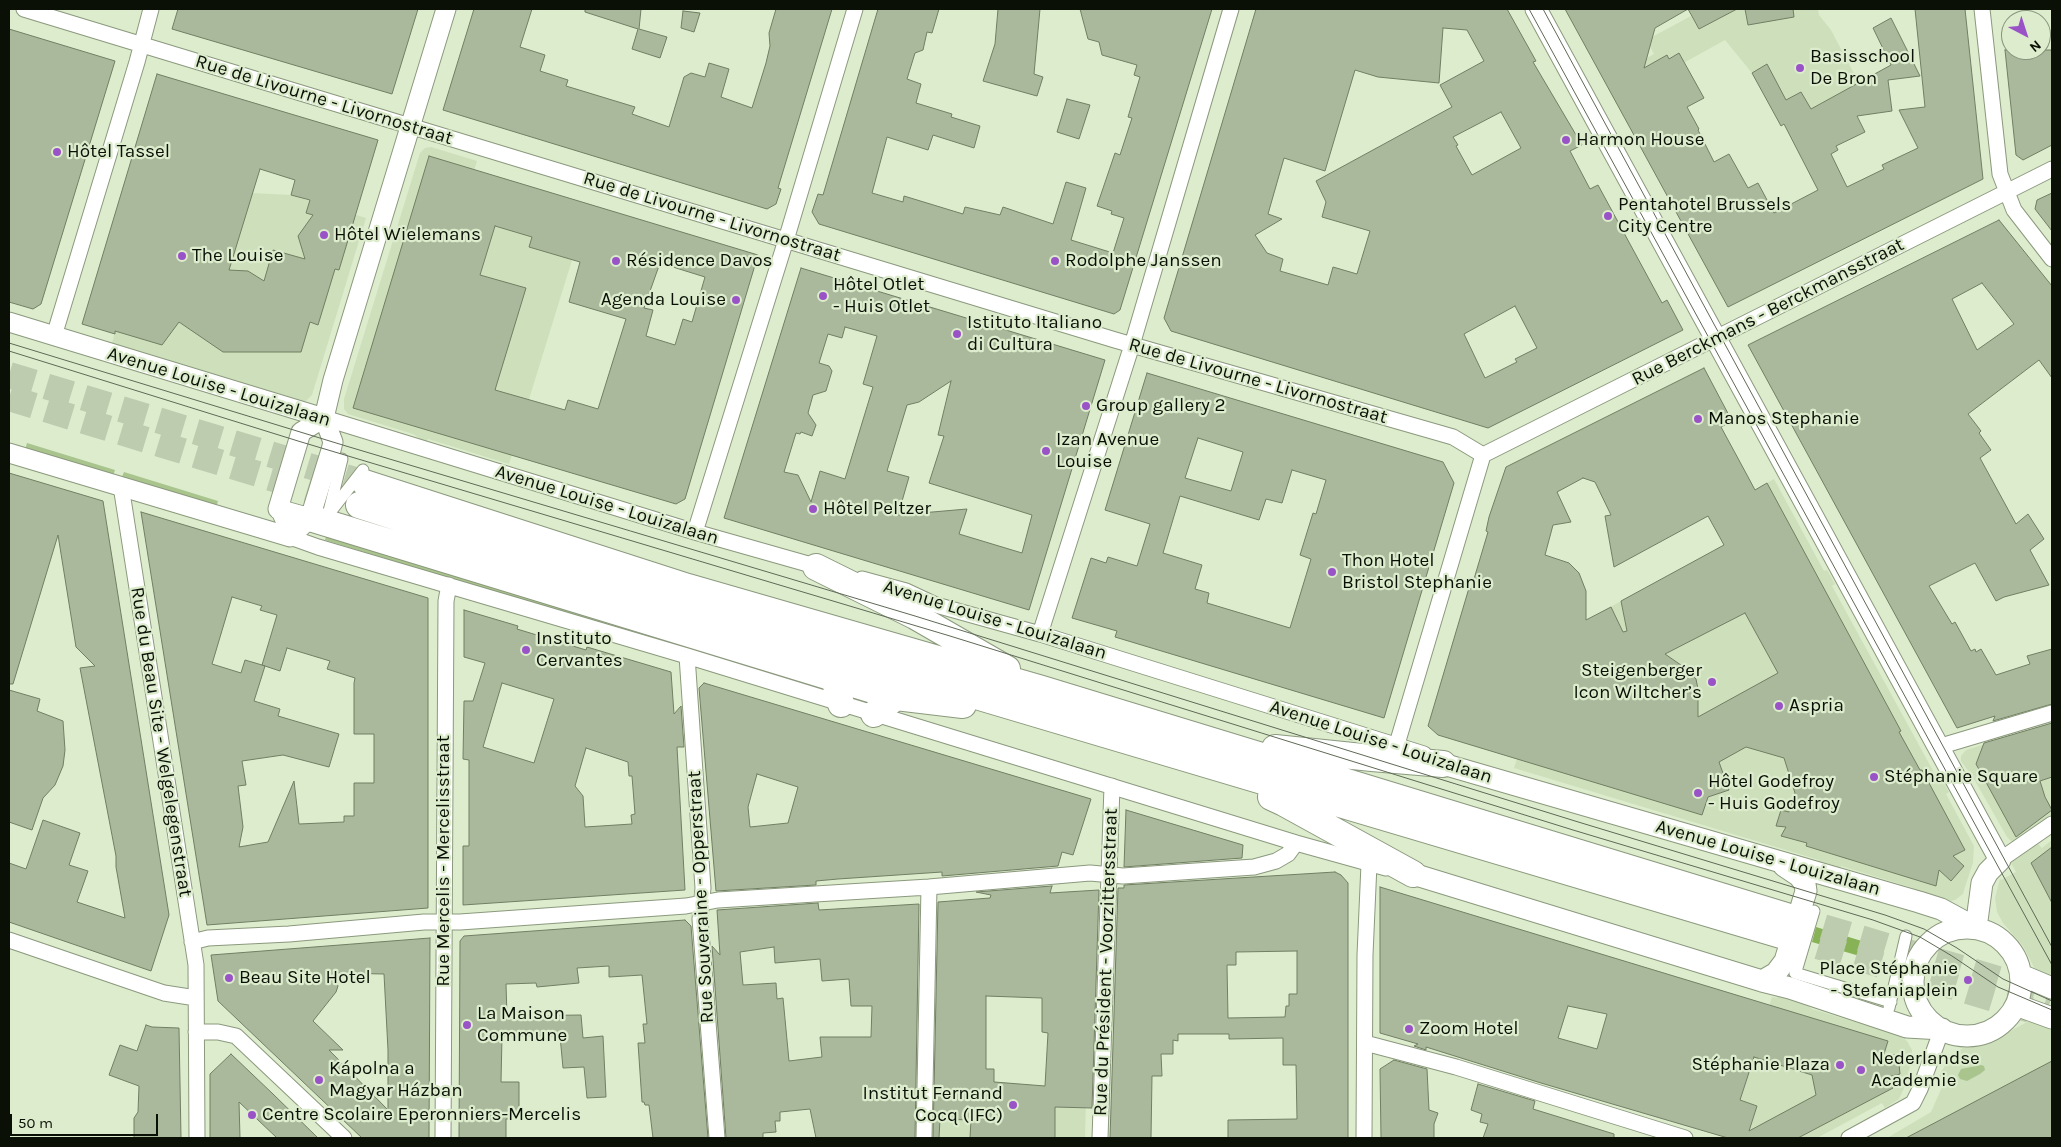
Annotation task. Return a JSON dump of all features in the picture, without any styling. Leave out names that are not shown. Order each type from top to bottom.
[{"type":"highway","points":[[364,482],[688,587],[1042,689],[1212,754],[1372,758],[1444,764]]},
{"type":"highway","points":[[364,482],[690,611],[1033,713],[1212,754],[1784,925]]},
{"type":"highway","points":[[310,518],[896,697],[1033,713]]},
{"type":"highway","points":[[816,566],[915,616],[1042,689]]},
{"type":"highway","points":[[834,678],[841,704]]},
{"type":"highway","points":[[874,714],[896,697]]},
{"type":"highway","points":[[1212,754],[1240,785],[1284,803],[1413,874]]},
{"type":"main road","points":[[1536,9],[2000,860],[1988,872],[1982,883],[1976,928]]},
{"type":"main road","name":"Avenue Louise - Louizalaan","points":[[1444,764],[1941,909],[1976,928]]},
{"type":"main road","points":[[1762,982],[1776,973],[1785,961],[1806,891],[1805,884],[1799,876],[1778,862]]},
{"type":"main road","points":[[1413,874],[1762,982],[1790,988],[1907,1027],[1942,1029]]},
{"type":"main road","points":[[1963,928],[1976,928],[1990,932],[2005,943],[2016,958],[2021,975],[2021,988],[2016,1005],[2006,1019],[1992,1030],[1980,1034],[1954,1034],[1930,1021],[1921,1010],[1915,996],[1913,982],[1915,967],[1921,954],[1937,936],[1950,930],[1963,928]]},
{"type":"main road","points":[[2021,975],[2052,988]]},
{"type":"main road","points":[[2016,1005],[2052,1018]]},
{"type":"street","name":"Rue de Livourne - Livornostraat","points":[[24,9],[1132,345],[1453,437],[1483,455]]},
{"type":"street","points":[[54,336],[142,45],[151,9]]},
{"type":"street","points":[[290,537],[310,518],[333,442],[324,418],[337,368],[446,9]]},
{"type":"street","points":[[695,532],[786,240],[855,9]]},
{"type":"street","points":[[1040,634],[1132,345],[1231,9]]},
{"type":"street","points":[[1982,9],[2000,174],[2014,210],[2052,259]]},
{"type":"street","name":"Rue Berckmans - Berckmansstraat","points":[[1483,455],[2052,169]]},
{"type":"street","name":"Avenue Louise - Louizalaan","points":[[9,322],[695,532],[906,592],[936,604],[1040,634],[1397,744],[1444,764]]},
{"type":"street","points":[[290,537],[278,509],[301,432],[324,418]]},
{"type":"street","points":[[9,453],[687,656],[1296,843],[1369,864],[1413,874]]},
{"type":"street","points":[[1397,744],[1483,455]]},
{"type":"street","points":[[342,461],[364,482],[328,515],[342,461]]},
{"type":"street","name":"Rue du Beau Site - Welgelegenstraat","points":[[121,486],[196,965],[197,1138]]},
{"type":"street","points":[[278,509],[310,518]]},
{"type":"street","name":"Rue Mercelis - Mercelisstraat","points":[[444,1138],[446,601],[450,585]]},
{"type":"street","name":"Rue Souveraine - Opperstraat","points":[[687,656],[703,888],[700,919],[717,1138]]},
{"type":"street","points":[[1938,747],[2052,713]]},
{"type":"street","name":"Rue du Président - Voorzittersstraat","points":[[1100,1138],[1112,786]]},
{"type":"street","points":[[2000,860],[2052,824]]},
{"type":"street","points":[[192,942],[208,938],[676,907],[718,900],[929,887],[1090,873],[1123,876],[1254,867],[1282,858],[1288,854],[1296,843]]},
{"type":"street","points":[[1364,1138],[1365,955],[1369,864]]},
{"type":"street","points":[[924,1138],[929,887]]},
{"type":"street","points":[[1816,910],[1795,972],[1890,1005],[1904,938]]},
{"type":"street","points":[[9,940],[164,993],[196,998]]},
{"type":"street","points":[[1858,1136],[1913,1103],[1942,1029]]},
{"type":"street","points":[[196,1032],[218,1032],[236,1036],[344,1138]]},
{"type":"street","points":[[1366,1043],[1456,1067],[1685,1138]]},
{"type":"shaded area","name":"Basisschool De Bron","points":[[1719,9],[1818,9],[1819,15],[1831,30],[1859,83],[1781,126],[1752,73],[1725,40],[1615,101],[1605,81],[1654,54],[1648,43],[1652,37],[1691,16],[1699,29],[1720,18]]},
{"type":"shaded area","points":[[431,147],[477,161],[446,265],[480,275],[495,226],[532,237],[530,247],[572,260],[509,464],[428,439],[426,443],[413,434],[348,414],[344,409],[344,399],[420,153],[425,148]]},
{"type":"shaded area","points":[[252,193],[291,195],[366,218],[312,395],[304,403],[287,400],[287,396],[112,343],[126,293]]},
{"type":"shaded area","points":[[27,443],[115,470],[113,476],[25,450]]},
{"type":"shaded area","points":[[124,472],[218,501],[216,508],[121,479]]},
{"type":"shaded area","points":[[1774,479],[1824,571],[1827,570],[1835,584],[1832,586],[1937,778],[1940,777],[1949,792],[1946,794],[1974,846],[1973,863],[1963,894],[1955,900],[1946,902],[1912,894],[1913,888],[1841,866],[1839,872],[1818,865],[1819,860],[1514,768],[1556,640],[1592,642],[1601,612],[1724,545],[1708,516]]},
{"type":"shaded area","points":[[328,530],[822,685],[825,689],[821,691],[325,540]]},
{"type":"shaded area","points":[[2052,723],[2052,817],[2022,840],[2011,841],[1974,779],[1971,780],[1969,777],[1971,775],[1961,761],[1961,756],[1966,750]]},
{"type":"shaded area","points":[[2052,840],[2052,987],[2039,977],[2023,946],[2003,923],[1997,912],[1995,898],[2000,879],[2016,872],[2011,863],[2037,843],[2042,848]]},
{"type":"shaded area","points":[[1816,927],[1878,946],[1873,960],[1812,942]]},
{"type":"shaded area","name":"Stéphanie Plaza","points":[[1779,993],[1799,999],[1812,1009],[1898,1035],[1907,1041],[1912,1050],[1912,1059],[1905,1086],[1899,1099],[1885,1108],[1882,1103],[1817,1138],[1747,1138],[1757,1106],[1740,1100],[1772,997],[1777,998]]},
{"type":"shaded area","points":[[2036,1021],[2052,1024],[2052,1138],[1887,1138],[1931,1112],[1942,1087],[1936,1084],[1952,1055],[1963,1048],[1996,1039],[2027,1022]]},
{"type":"shaded area","points":[[1984,1066],[1985,1070],[1980,1074],[1967,1081],[1960,1079],[1958,1075],[1961,1069]]},
{"type":"shaded area","name":"Institut Fernand Cocq (IFC)","points":[[940,1076],[1021,1084],[1023,1100],[1086,1101],[1085,1138],[940,1138]]},
{"type":"building","points":[[178,9],[418,9],[392,94],[172,29]]},
{"type":"building","points":[[474,9],[532,9],[520,47],[545,55],[540,71],[568,80],[566,86],[635,107],[632,114],[669,127],[684,77],[691,73],[705,77],[709,63],[729,69],[721,97],[752,108],[766,63],[770,46],[769,33],[776,9],[832,9],[778,188],[781,189],[776,204],[767,209],[443,110]]},
{"type":"building","points":[[585,9],[641,9],[639,29],[667,37],[660,58],[632,49],[638,29],[585,12]]},
{"type":"building","points":[[878,9],[939,9],[932,33],[927,32],[923,50],[915,53],[907,79],[921,84],[916,103],[952,114],[951,117],[980,126],[974,148],[933,135],[928,150],[887,137],[872,193],[903,202],[904,196],[963,214],[965,207],[1000,215],[1003,207],[1053,224],[1066,182],[1086,188],[1071,240],[1113,253],[1124,218],[1111,214],[1112,211],[1097,206],[1115,153],[1120,155],[1132,118],[1128,117],[1140,77],[1134,75],[1137,65],[1102,55],[1099,42],[1088,39],[1080,9],[1212,9],[1120,310],[1114,314],[819,224],[812,212],[818,194],[823,195]]},
{"type":"building","points":[[998,9],[1040,9],[1034,74],[1043,77],[1037,96],[983,81],[995,44]]},
{"type":"building","points":[[1256,9],[1507,9],[1536,61],[1533,62],[1582,145],[1570,151],[1590,189],[1598,185],[1662,303],[1667,300],[1683,330],[1488,428],[1171,331],[1164,318]],"holes":[[[1443,28],[1467,30],[1484,61],[1440,85],[1452,107],[1316,181],[1326,202],[1322,217],[1370,231],[1357,274],[1333,267],[1328,285],[1280,271],[1283,259],[1267,253],[1255,235],[1282,219],[1268,214],[1284,158],[1325,171],[1355,70],[1378,77],[1439,83]],[[1501,112],[1521,148],[1472,175],[1453,137]],[[1515,306],[1537,348],[1515,359],[1517,362],[1485,378],[1464,334]]]},
{"type":"building","points":[[1565,9],[1688,9],[1655,28],[1644,68],[1667,55],[1669,59],[1679,53],[1704,98],[1687,107],[1714,162],[1729,154],[1748,188],[1758,183],[1774,213],[1818,190],[1784,124],[1781,126],[1752,73],[1767,64],[1786,100],[1801,92],[1811,109],[1891,65],[1873,28],[1891,18],[1920,76],[1888,80],[1892,111],[1857,116],[1865,132],[1836,146],[1838,150],[1831,154],[1847,187],[1884,169],[1882,165],[1918,148],[1899,110],[1925,107],[1915,9],[1965,9],[1983,179],[1728,307]]},
{"type":"building","points":[[1688,9],[1737,9],[1699,29]]},
{"type":"building","points":[[1745,9],[1793,9],[1794,17],[1748,25]]},
{"type":"building","points":[[683,11],[700,13],[694,32],[681,28]]},
{"type":"building","points":[[9,29],[115,61],[41,304],[33,309],[9,302]]},
{"type":"building","points":[[2052,50],[2052,145],[2023,160],[2016,155],[2006,60],[2051,60]]},
{"type":"building","points":[[157,74],[378,140],[339,270],[335,269],[318,325],[310,322],[301,352],[223,352],[179,322],[162,345],[115,331],[115,334],[82,324]],"holes":[[[260,169],[295,180],[291,195],[310,200],[306,213],[313,215],[298,236],[305,259],[273,250],[264,281],[248,271],[229,270]]]},
{"type":"building","points":[[1067,99],[1090,105],[1079,139],[1057,132]]},
{"type":"building","points":[[429,156],[758,255],[685,499],[676,504],[353,408]],"holes":[[[495,226],[532,237],[529,247],[580,262],[569,302],[626,319],[598,409],[568,400],[565,410],[495,390],[526,288],[480,275]],[[660,263],[705,277],[692,322],[683,319],[675,345],[646,336],[653,310],[644,308]]]},
{"type":"building","points":[[2052,193],[2052,231],[2035,209],[2037,200]]},
{"type":"building","points":[[1999,220],[2052,286],[2052,378],[2039,360],[1968,414],[1981,431],[1979,433],[1991,450],[1980,458],[2016,524],[2028,514],[2044,539],[2030,550],[2049,585],[2004,597],[1996,601],[1975,563],[1929,586],[1952,624],[1955,622],[1971,651],[1975,649],[1976,652],[1981,649],[1996,675],[2030,664],[2027,656],[2052,649],[2052,704],[1993,721],[1995,716],[1957,728],[1748,345]],"holes":[[[1982,283],[2014,324],[1977,350],[1952,299]]]},
{"type":"building","points":[[801,268],[1105,360],[1029,610],[724,518]],"holes":[[[845,327],[877,336],[863,384],[873,387],[845,479],[820,471],[811,502],[798,475],[784,472],[796,433],[800,434],[801,432],[812,436],[816,425],[808,413],[813,395],[826,391],[832,371],[829,366],[819,363],[828,334],[842,338]],[[951,381],[938,435],[944,436],[929,483],[1032,515],[1022,553],[959,534],[967,509],[898,515],[909,477],[887,471],[907,405],[919,402]]]},
{"type":"building","points":[[1704,368],[1732,421],[1721,427],[1755,490],[1767,483],[1901,731],[1899,732],[1920,770],[1922,770],[1965,850],[1953,856],[1964,866],[1951,881],[1939,870],[1936,886],[1806,846],[1807,843],[1781,836],[1786,827],[1776,826],[1781,810],[1789,812],[1795,793],[1784,758],[1746,747],[1719,762],[1729,790],[1708,797],[1702,815],[1438,735],[1428,726],[1469,588],[1471,589],[1488,532],[1486,531],[1489,517],[1506,467]],"holes":[[[1583,478],[1595,482],[1611,515],[1605,516],[1614,567],[1708,516],[1724,545],[1621,601],[1627,631],[1623,632],[1611,607],[1586,620],[1586,591],[1579,573],[1569,563],[1545,555],[1553,525],[1571,522],[1557,492]],[[1745,613],[1778,673],[1698,717],[1696,679],[1688,670],[1665,654]]]},
{"type":"building","points":[[1147,373],[1443,462],[1454,483],[1384,718],[1115,637],[1117,631],[1072,618],[1091,558],[1106,563],[1108,557],[1137,566],[1150,524],[1105,510]],"holes":[[[1198,438],[1243,452],[1231,491],[1185,478]],[[1292,470],[1326,480],[1316,514],[1313,513],[1300,555],[1311,559],[1290,628],[1207,603],[1209,593],[1195,589],[1202,565],[1163,553],[1180,496],[1259,520],[1266,499],[1282,503]]]},
{"type":"building","points":[[9,473],[103,501],[169,915],[151,971],[9,922],[9,863],[26,869],[43,820],[80,833],[69,865],[88,871],[77,902],[125,918],[116,867],[116,856],[80,668],[95,666],[76,647],[58,535],[13,684],[9,684]]},
{"type":"building","points":[[141,512],[428,598],[428,908],[207,925]],"holes":[[[232,597],[262,606],[260,610],[277,615],[262,665],[245,660],[241,673],[212,664]],[[287,648],[330,661],[327,669],[355,678],[354,734],[374,734],[374,783],[354,783],[354,816],[344,816],[344,822],[299,824],[294,781],[268,842],[239,847],[243,827],[238,786],[246,785],[242,761],[283,755],[329,767],[339,734],[278,716],[280,709],[254,701],[265,666],[280,671]]]},
{"type":"building","points":[[464,610],[518,626],[517,629],[586,650],[587,647],[671,672],[674,714],[681,706],[684,747],[677,747],[685,890],[463,905],[463,846],[469,846],[469,760],[463,759],[464,701],[473,701],[485,663],[464,657]],"holes":[[[502,683],[554,699],[534,763],[483,747]],[[586,748],[628,762],[629,776],[632,776],[635,814],[631,815],[632,824],[585,827],[583,796],[575,786]]]},
{"type":"building","points":[[704,683],[1091,799],[1073,855],[1062,852],[1058,866],[942,876],[942,872],[838,879],[816,881],[816,885],[716,891],[699,688]],"holes":[[[757,774],[798,787],[788,823],[750,827],[748,807]]]},
{"type":"building","points":[[9,690],[40,699],[37,711],[63,721],[65,750],[63,766],[55,785],[43,798],[32,830],[9,822]]},
{"type":"building","points":[[2052,723],[2052,777],[2040,781],[2052,810],[2016,837],[1976,764],[1984,743]]},
{"type":"building","points":[[1126,810],[1243,845],[1242,858],[1124,867]]},
{"type":"building","points":[[2052,847],[2052,903],[2031,863]]},
{"type":"building","points":[[1335,872],[1341,875],[1348,883],[1348,1138],[1228,1138],[1228,1120],[1297,1119],[1296,1065],[1283,1065],[1283,1038],[1229,1039],[1229,1034],[1178,1034],[1178,1041],[1173,1040],[1173,1054],[1161,1054],[1162,1076],[1152,1076],[1151,1138],[1110,1138],[1118,888],[1124,888],[1124,885]],"holes":[[[1297,951],[1297,994],[1289,994],[1289,1006],[1286,1006],[1285,1017],[1228,1018],[1227,965],[1236,965],[1236,952]]]},
{"type":"building","points":[[1052,886],[1050,893],[1099,890],[1092,1108],[1055,1107],[1055,1138],[970,1138],[971,1120],[940,1119],[939,1138],[933,1138],[938,902],[990,898],[991,895],[976,892]],"holes":[[[986,996],[1042,998],[1042,1032],[1048,1033],[1045,1086],[994,1082],[994,1069],[986,1069]]]},
{"type":"building","points":[[1380,887],[1888,1041],[1883,1057],[1898,1054],[1900,1074],[1887,1077],[1893,1088],[1798,1138],[1728,1138],[1426,1047],[1426,1050],[1414,1046],[1418,1044],[1380,1033]],"holes":[[[1568,1006],[1607,1014],[1597,1049],[1558,1038]],[[1754,1057],[1812,1075],[1816,1095],[1749,1131],[1757,1106],[1740,1100]]]},
{"type":"building","points":[[818,903],[819,910],[919,904],[915,1138],[816,1138],[810,1109],[780,1112],[780,1121],[775,1121],[776,1132],[763,1133],[763,1138],[726,1138],[712,946],[720,955],[717,910]],"holes":[[[774,947],[775,963],[820,959],[822,981],[849,979],[851,1006],[872,1006],[871,1037],[820,1037],[822,1057],[789,1061],[783,998],[777,999],[776,983],[743,985],[740,952]]]},
{"type":"building","points":[[685,920],[691,926],[708,1138],[653,1138],[649,1105],[645,1105],[642,1102],[638,1043],[645,1043],[643,1024],[647,1024],[642,975],[609,977],[609,966],[577,968],[579,983],[537,987],[536,983],[506,984],[507,1016],[581,1015],[583,1038],[603,1036],[606,1097],[587,1098],[584,1067],[563,1068],[560,1036],[502,1036],[501,1082],[519,1082],[519,1119],[506,1119],[506,1138],[459,1138],[460,941],[464,936]]},
{"type":"building","points":[[430,938],[429,1138],[362,1138],[218,1001],[211,955]],"holes":[[[333,973],[384,974],[388,1050],[388,1110],[329,1050],[343,1050],[313,1021],[336,992],[338,986]]]},
{"type":"building","points":[[146,1025],[179,1028],[181,1138],[134,1138],[134,1118],[138,1112],[139,1086],[109,1075],[120,1045],[137,1051]]},
{"type":"building","name":"Centre Scolaire Eperonniers-Mercelis","points":[[231,1054],[318,1138],[277,1138],[239,1102],[240,1138],[210,1138],[210,1074]]},
{"type":"building","points":[[1394,1060],[1427,1069],[1429,1110],[1438,1113],[1434,1124],[1434,1138],[1381,1138],[1380,1069]]},
{"type":"building","points":[[2052,1061],[2052,1138],[1906,1138],[2031,1072]]},
{"type":"building","points":[[1478,1084],[1535,1101],[1533,1109],[1614,1134],[1614,1138],[1483,1138],[1488,1124],[1480,1122],[1482,1114],[1471,1110]]},
{"type":"tunnel","points":[[9,375],[365,483]]},
{"type":"tunnel","points":[[9,398],[343,500]]},
{"type":"tunnel","points":[[1786,916],[2052,995]]},
{"type":"tunnel","points":[[1781,935],[2041,1013]]},
{"type":"tram line","points":[[1529,9],[2052,965]]},
{"type":"tram line","points":[[1543,9],[2052,947]]},
{"type":"tram line","points":[[9,343],[915,616],[1885,915],[1924,929],[1957,948],[2003,979],[2052,1001]]},
{"type":"tram line","points":[[9,351],[298,441],[950,636],[1573,830],[1873,920],[1920,937],[1998,987],[2052,1010]]},
{"type":"place","name":"Basisschool De Bron","points":[[1800,68]]},
{"type":"place","name":"Harmon House","points":[[1566,140]]},
{"type":"place","name":"Hôtel Tassel","points":[[57,152]]},
{"type":"place","name":"Pentahotel Brussels City Centre","points":[[1608,216]]},
{"type":"place","name":"Hôtel Wielemans","points":[[324,235]]},
{"type":"place","name":"The Louise","points":[[182,256]]},
{"type":"place","name":"Résidence Davos","points":[[616,261]]},
{"type":"place","name":"Rodolphe Janssen","points":[[1055,261]]},
{"type":"place","name":"Hôtel Otlet - Huis Otlet","points":[[823,296]]},
{"type":"place","name":"Agenda Louise","points":[[736,300]]},
{"type":"place","name":"Istituto Italiano di Cultura","points":[[957,334]]},
{"type":"place","name":"Group gallery 2","points":[[1086,406]]},
{"type":"place","name":"Manos Stephanie","points":[[1698,419]]},
{"type":"place","name":"Izan Avenue Louise","points":[[1046,451]]},
{"type":"place","name":"Hôtel Peltzer","points":[[813,509]]},
{"type":"place","name":"Thon Hotel Bristol Stephanie","points":[[1332,572]]},
{"type":"place","name":"Instituto Cervantes","points":[[526,650]]},
{"type":"place","name":"Steigenberger Icon Wiltcher’s","points":[[1712,682]]},
{"type":"place","name":"Aspria","points":[[1779,706]]},
{"type":"place","name":"Stéphanie Square","points":[[1874,777]]},
{"type":"place","name":"Hôtel Godefroy - Huis Godefroy","points":[[1698,793]]},
{"type":"place","name":"Beau Site Hotel","points":[[229,978]]},
{"type":"place","name":"Place Stéphanie - Stefaniaplein","points":[[1968,980]]},
{"type":"place","name":"La Maison Commune","points":[[467,1025]]},
{"type":"place","name":"Zoom Hotel","points":[[1409,1029]]},
{"type":"place","name":"Stéphanie Plaza","points":[[1840,1065]]},
{"type":"place","name":"Nederlandse Academie","points":[[1861,1070]]},
{"type":"place","name":"Kápolna a Magyar Házban","points":[[319,1080]]},
{"type":"place","name":"Institut Fernand Cocq (IFC)","points":[[1013,1105]]},
{"type":"place","name":"Centre Scolaire Eperonniers-Mercelis","points":[[252,1115]]}]
